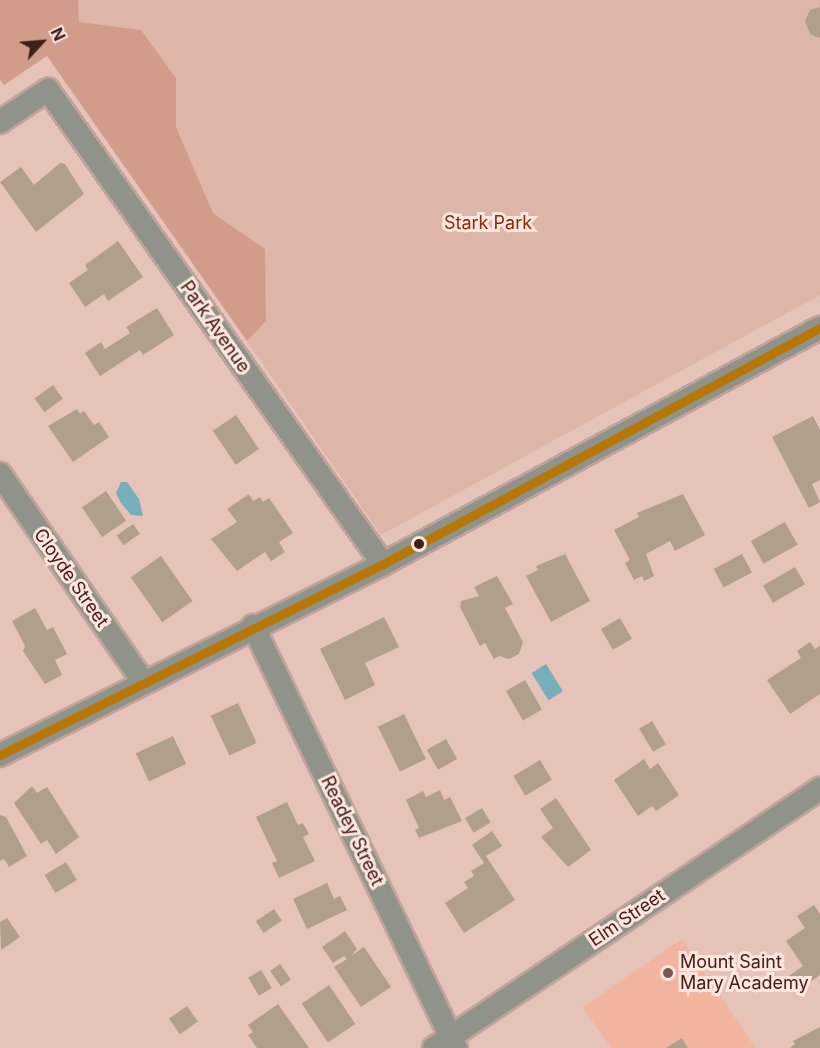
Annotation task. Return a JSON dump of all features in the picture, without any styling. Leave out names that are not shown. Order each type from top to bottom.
[{"type":"street","name":"Park Avenue","points":[[0,122],[48,90],[383,564]]},
{"type":"street","points":[[0,755],[143,681],[383,564],[820,328]]},
{"type":"street","name":"Cloyde Street","points":[[0,474],[143,681]]},
{"type":"street","name":"Readey Street","points":[[253,627],[448,1044]]},
{"type":"street","name":"Elm Street","points":[[448,1044],[820,789]]},
{"type":"shaded area","points":[[0,0],[78,0],[79,22],[141,30],[176,78],[176,127],[213,213],[265,249],[266,321],[247,341],[47,56],[4,85],[0,80]]},
{"type":"shaded area","name":"Mount Saint Mary Academy","points":[[682,939],[755,1048],[611,1048],[583,1007]]},
{"type":"green space","name":"Stark Park","points":[[78,0],[820,0],[820,295],[381,535],[247,341],[266,321],[265,249],[213,213],[176,127],[176,78],[141,30],[79,23]]},
{"type":"water","points":[[121,482],[127,482],[139,499],[143,516],[131,515],[121,503],[116,493]]},
{"type":"water","points":[[546,664],[563,691],[549,700],[532,673]]},
{"type":"building","points":[[820,7],[820,38],[810,34],[805,21],[810,10]]},
{"type":"building","points":[[60,163],[65,164],[84,194],[36,232],[0,182],[21,167],[34,185]]},
{"type":"building","points":[[118,241],[143,277],[108,301],[104,294],[85,307],[69,283],[88,270],[85,265]]},
{"type":"building","points":[[157,308],[174,335],[143,355],[140,350],[100,376],[85,353],[101,342],[105,349],[130,333],[126,327]]},
{"type":"building","points":[[53,385],[63,399],[44,412],[34,399]]},
{"type":"building","points":[[77,409],[80,414],[84,411],[94,425],[99,422],[109,437],[73,462],[48,426]]},
{"type":"building","points":[[236,415],[259,449],[236,465],[213,431]]},
{"type":"building","points":[[813,416],[820,430],[820,480],[812,484],[820,502],[809,508],[772,437]]},
{"type":"building","points":[[106,491],[126,521],[102,537],[82,507]]},
{"type":"building","points":[[249,494],[253,501],[260,497],[263,502],[269,498],[293,533],[279,542],[285,552],[271,561],[265,552],[237,571],[211,539],[237,522],[227,509]]},
{"type":"building","points":[[683,494],[705,535],[675,551],[670,541],[646,554],[654,576],[644,581],[642,576],[634,580],[625,563],[630,560],[614,530],[639,517],[637,513]]},
{"type":"building","points":[[785,522],[798,545],[763,564],[751,541]]},
{"type":"building","points":[[133,524],[140,534],[123,545],[117,535]]},
{"type":"building","points":[[565,554],[590,601],[551,622],[526,576],[538,570],[536,566]]},
{"type":"building","points":[[742,554],[752,573],[724,588],[714,569]]},
{"type":"building","points":[[161,556],[193,601],[162,622],[131,577]]},
{"type":"building","points":[[795,567],[805,584],[773,603],[763,586]]},
{"type":"building","points":[[497,576],[513,604],[505,608],[523,642],[519,654],[509,659],[499,656],[494,659],[485,643],[480,646],[460,607],[461,601],[479,596],[474,587]]},
{"type":"building","points":[[35,608],[47,630],[53,627],[67,654],[55,660],[62,675],[45,684],[23,651],[25,646],[12,621]]},
{"type":"building","points":[[384,617],[399,647],[365,663],[375,685],[345,700],[320,649]]},
{"type":"building","points":[[620,618],[632,639],[613,650],[601,629]]},
{"type":"building","points":[[810,642],[815,649],[820,646],[820,694],[790,714],[767,680],[801,658],[797,651]]},
{"type":"building","points":[[525,680],[542,709],[523,720],[506,691]]},
{"type":"building","points":[[238,703],[257,743],[229,756],[211,716]]},
{"type":"building","points":[[404,714],[426,759],[400,772],[378,727]]},
{"type":"building","points":[[652,721],[666,744],[653,752],[639,729]]},
{"type":"building","points":[[173,736],[186,764],[149,781],[136,753]]},
{"type":"building","points":[[446,739],[457,759],[438,770],[427,750]]},
{"type":"building","points":[[644,759],[650,769],[658,763],[679,795],[656,811],[652,806],[638,816],[614,780]]},
{"type":"building","points":[[540,760],[552,780],[525,796],[513,776]]},
{"type":"building","points":[[32,786],[37,793],[47,787],[79,837],[56,854],[47,840],[41,844],[14,803]]},
{"type":"building","points":[[440,790],[444,800],[450,797],[462,821],[419,838],[415,830],[419,828],[406,800],[423,791],[426,797]]},
{"type":"building","points":[[556,798],[591,850],[568,867],[541,837],[553,828],[540,809]]},
{"type":"building","points":[[287,802],[298,825],[303,823],[309,834],[303,837],[315,861],[279,878],[272,863],[277,861],[256,817]]},
{"type":"building","points":[[482,808],[491,823],[474,833],[465,818]]},
{"type":"building","points":[[0,815],[6,817],[27,856],[9,867],[4,859],[0,861]]},
{"type":"building","points":[[492,831],[502,846],[486,856],[515,900],[464,933],[445,903],[468,888],[464,882],[474,876],[471,871],[484,863],[472,845]]},
{"type":"building","points":[[66,862],[77,880],[55,893],[45,875]]},
{"type":"building","points":[[327,883],[334,899],[340,896],[347,910],[307,929],[293,899]]},
{"type":"building","points":[[814,905],[820,914],[820,975],[796,992],[786,978],[803,966],[786,941],[805,928],[797,916]]},
{"type":"building","points":[[274,909],[282,921],[264,933],[256,921]]},
{"type":"building","points":[[7,918],[20,937],[1,950],[0,922]]},
{"type":"building","points":[[345,931],[357,949],[351,956],[364,947],[391,987],[361,1007],[334,967],[347,959],[344,956],[333,963],[322,947]]},
{"type":"building","points":[[280,964],[291,980],[281,986],[270,971]]},
{"type":"building","points":[[261,970],[272,988],[259,996],[248,978]]},
{"type":"building","points":[[329,985],[355,1024],[328,1042],[302,1003]]},
{"type":"building","points":[[278,1004],[309,1048],[257,1048],[248,1035],[253,1032],[248,1025]]},
{"type":"building","points":[[187,1006],[198,1022],[180,1034],[169,1019]]},
{"type":"building","points":[[820,1027],[820,1048],[790,1048],[795,1044],[793,1041]]},
{"type":"building","points":[[682,1038],[688,1048],[666,1048]]},
{"type":"transit line","points":[[0,755],[383,564],[820,328]]},
{"type":"place","name":"Mount Saint Mary Academy","points":[[668,973]]}]
